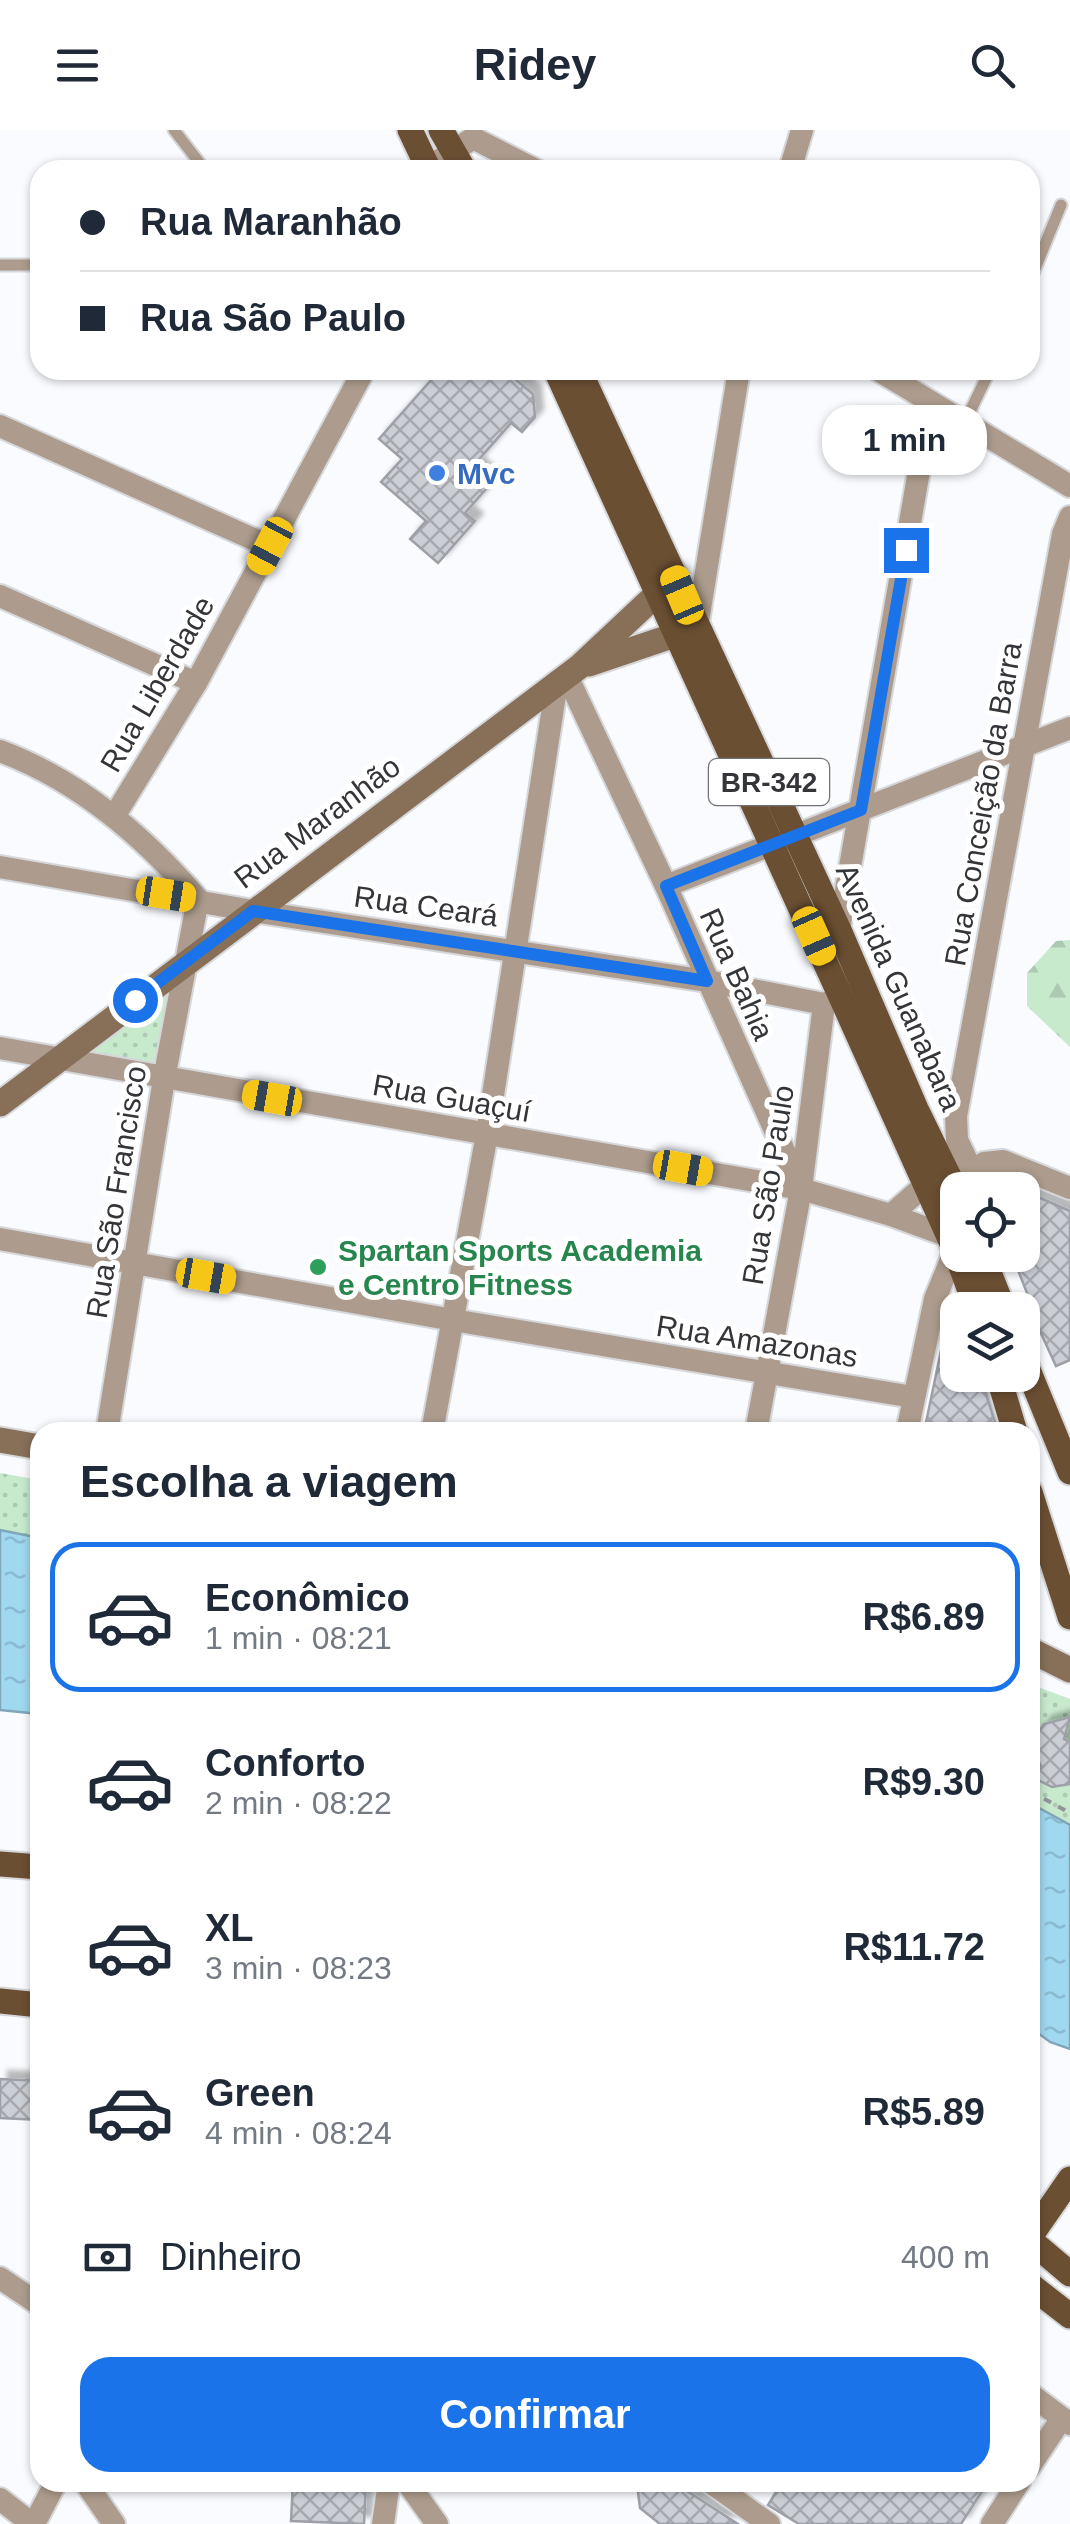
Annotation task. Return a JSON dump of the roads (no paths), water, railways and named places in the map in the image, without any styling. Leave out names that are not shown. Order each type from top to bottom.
[{"type":"main road","points":[[410,130],[424,160]]},
{"type":"main road","name":"Avenida Guanabara","points":[[561,380],[659,592],[687,631]]},
{"type":"main road","name":"Avenida Guanabara","points":[[584,380],[626,466],[687,631],[784,842],[833,1000],[940,1217]]},
{"type":"main road","name":"Avenida Guanabara","points":[[784,842],[840,930],[916,1109],[954,1172]]},
{"type":"main road","name":"Avenida Guanabara","points":[[964,1272],[972,1292]]},
{"type":"main road","points":[[1003,1392],[1012,1422]]},
{"type":"main road","points":[[1037,1392],[1070,1472]]},
{"type":"main road","points":[[1040,1549],[1070,1617]]},
{"type":"main road","points":[[0,1864],[30,1866]]},
{"type":"main road","points":[[0,2001],[30,2004]]},
{"type":"main road","points":[[1040,2224],[1070,2179]]},
{"type":"main road","points":[[1040,2248],[1070,2274]]},
{"type":"main road","points":[[1040,2293],[1070,2316]]},
{"type":"street","points":[[793,160],[802,130]]},
{"type":"street","points":[[440,160],[460,144],[504,160]]},
{"type":"street","name":"Rua Liberdade","points":[[115,816],[196,683],[359,380]]},
{"type":"street","points":[[687,631],[737,380]]},
{"type":"street","points":[[895,380],[1070,486]]},
{"type":"street","points":[[840,930],[931,402]]},
{"type":"street","points":[[0,426],[270,546]]},
{"type":"street","name":"Rua Conceição da Barra","points":[[960,1172],[959,1103],[1063,534],[1070,517]]},
{"type":"street","name":"Rua Maranhão","points":[[0,1104],[568,675],[659,592]]},
{"type":"street","points":[[0,596],[196,683]]},
{"type":"street","name":"Rua Maranhão","points":[[568,675],[687,631]]},
{"type":"street","points":[[434,1422],[568,675]]},
{"type":"street","name":"Rua Bahia","points":[[568,675],[801,1189]]},
{"type":"street","points":[[666,886],[1070,728]]},
{"type":"street","points":[[0,750],[55,776],[115,816],[198,899]]},
{"type":"street","name":"Rua Ceará","points":[[0,867],[253,911],[833,1000]]},
{"type":"street","name":"Rua São Francisco","points":[[109,1422],[164,1079],[198,899]]},
{"type":"street","name":"Rua São Paulo","points":[[758,1422],[833,1000]]},
{"type":"street","name":"Rua Guaçuí","points":[[0,1048],[801,1189],[891,1215]]},
{"type":"street","points":[[916,1109],[959,1103]]},
{"type":"street","points":[[974,1172],[984,1163],[1003,1161],[1032,1172]]},
{"type":"street","points":[[1040,1175],[1070,1186]]},
{"type":"street","points":[[925,1185],[891,1215],[940,1237]]},
{"type":"street","name":"Rua Amazonas","points":[[0,1239],[913,1397]]},
{"type":"street","points":[[909,1422],[943,1272]]},
{"type":"street","points":[[935,1299],[969,1284]]},
{"type":"street","points":[[0,1440],[30,1445]]},
{"type":"street","points":[[1040,1644],[1070,1649]]},
{"type":"street","points":[[1040,1655],[1070,1670]]},
{"type":"street","points":[[0,2278],[30,2298]]},
{"type":"street","points":[[1040,2402],[1066,2421],[1040,2454]]},
{"type":"street","points":[[0,2499],[33,2524],[51,2492]]},
{"type":"street","points":[[92,2492],[114,2524]]},
{"type":"street","points":[[383,2524],[388,2492]]},
{"type":"street","points":[[413,2492],[437,2524]]},
{"type":"street","points":[[724,2492],[769,2524]]},
{"type":"street","points":[[992,2524],[1013,2492]]},
{"type":"lane","points":[[174,130],[197,160]]},
{"type":"lane","points":[[1040,256],[1061,205]]},
{"type":"lane","points":[[0,265],[30,265]]},
{"type":"lane","points":[[965,422],[985,380]]},
{"type":"water","points":[[0,1530],[30,1536],[30,1713],[0,1710]]},
{"type":"water","points":[[1040,1808],[1070,1825],[1070,2049],[1040,2034]]},
{"type":"place","name":"Mvc","points":[[437,473]]},
{"type":"place","name":"Spartan Sports Academia e Centro Fitness","points":[[318,1267]]}]
